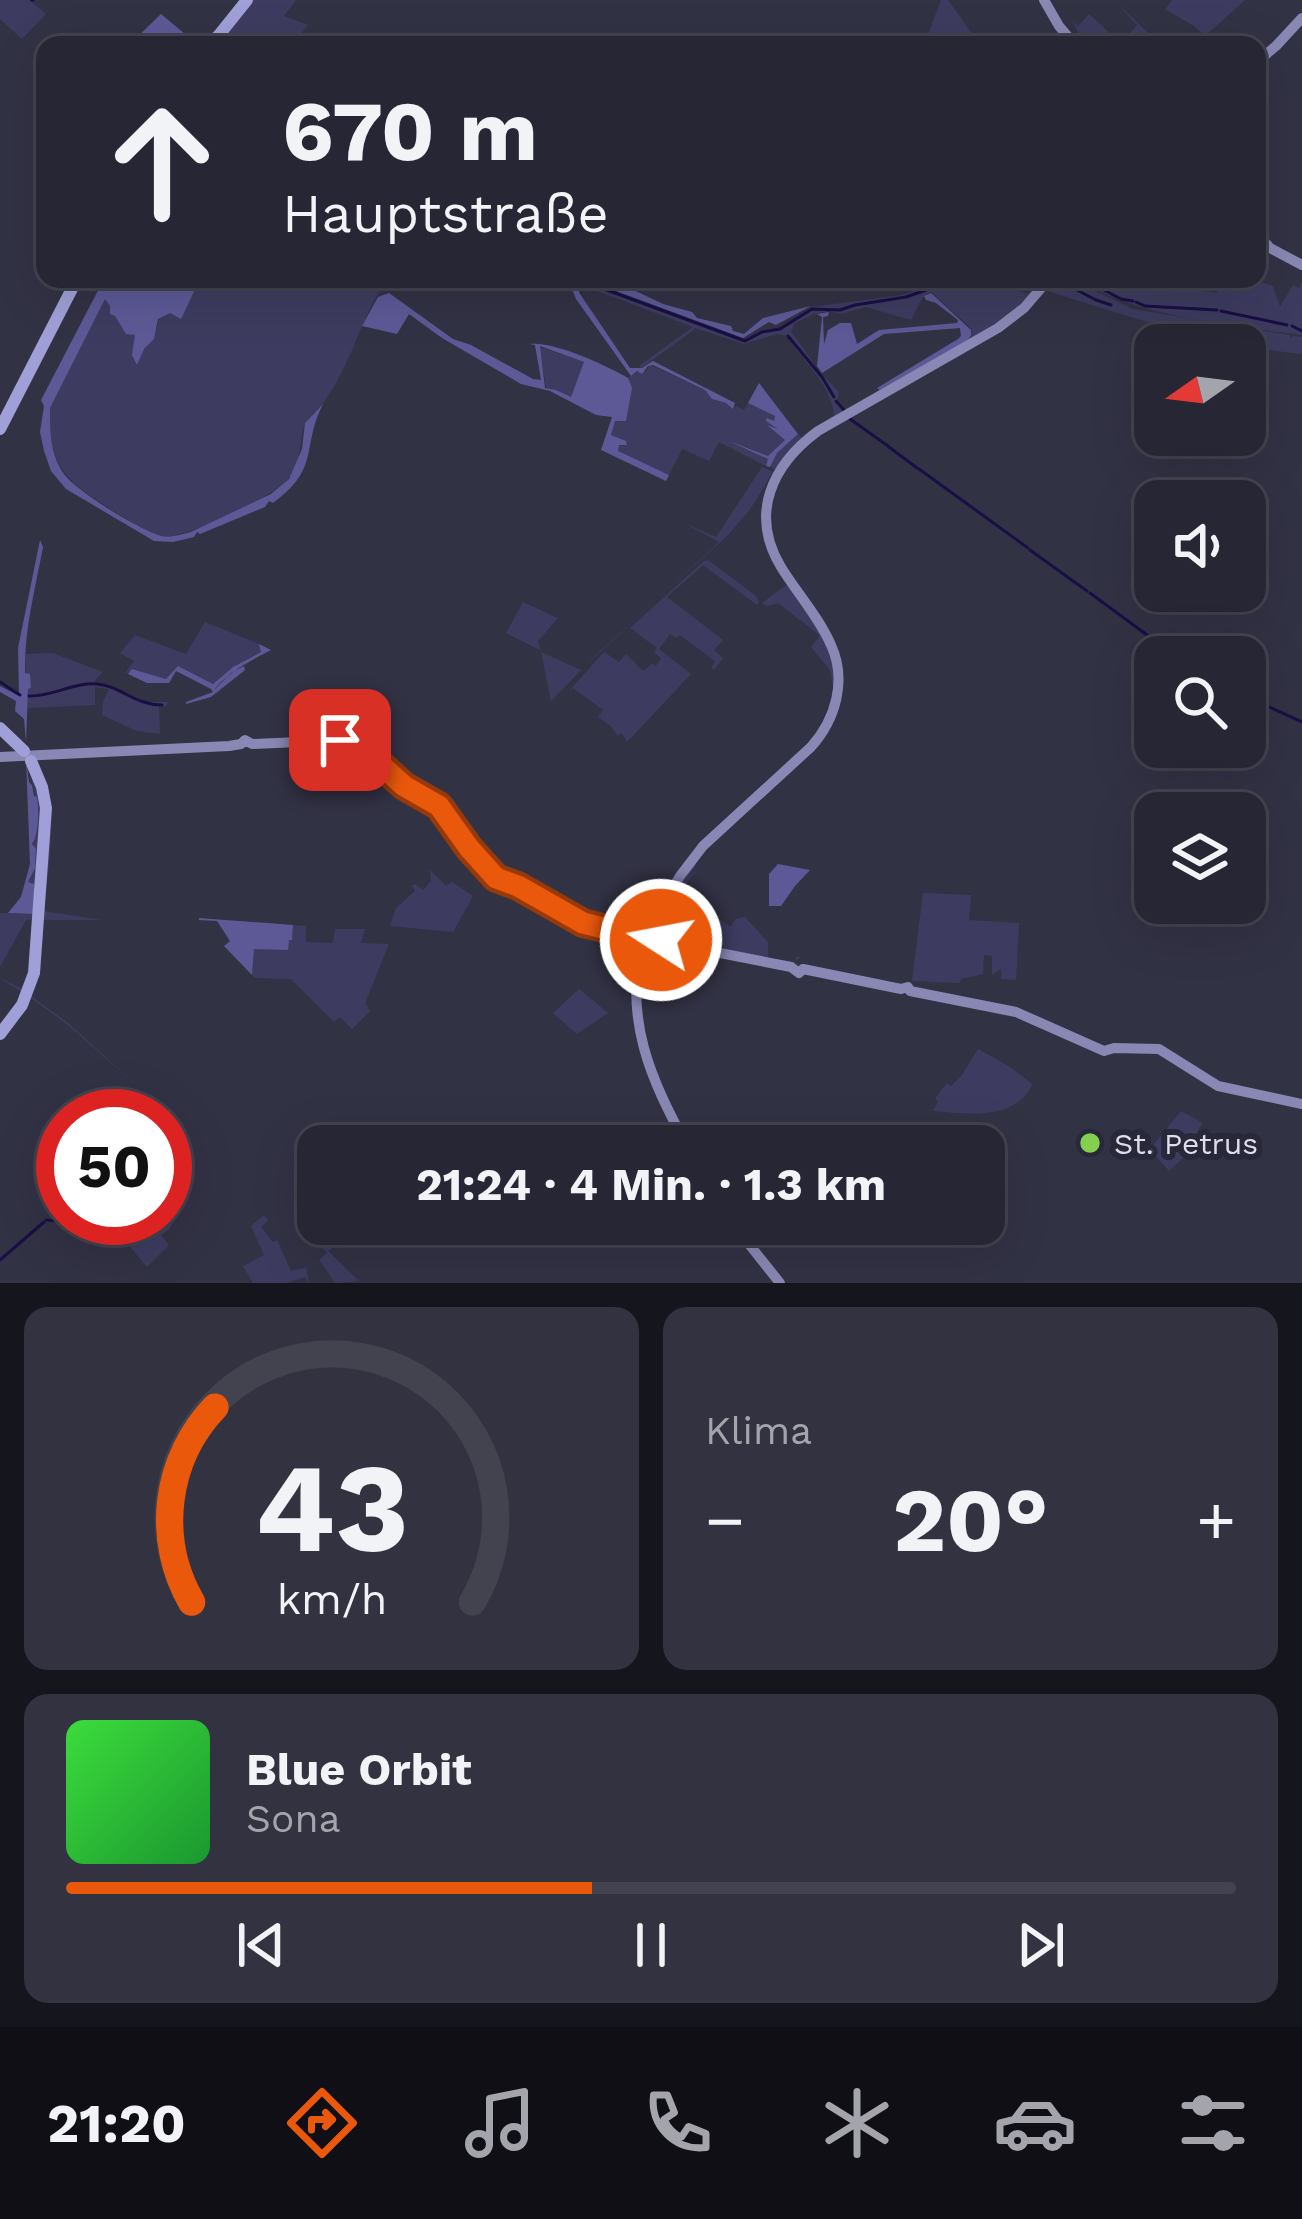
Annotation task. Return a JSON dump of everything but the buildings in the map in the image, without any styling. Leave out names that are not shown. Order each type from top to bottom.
[{"type":"main road","points":[[218,36],[248,0]]},
{"type":"main road","points":[[1045,2],[1067,36]]},
{"type":"main road","points":[[1266,54],[1302,18]]},
{"type":"main road","points":[[1266,244],[1302,266]]},
{"type":"main road","points":[[0,429],[72,288]]},
{"type":"main road","points":[[676,1125],[653,1081],[641,1043],[636,984],[644,938],[703,846],[811,747],[833,714],[838,671],[831,645],[775,556],[768,535],[768,499],[780,468],[818,431],[998,328],[1041,288]]},
{"type":"main road","points":[[0,728],[27,756],[40,780],[46,808],[32,983],[0,1034]]},
{"type":"main road","points":[[0,757],[340,740],[356,743],[404,786],[439,806],[491,874],[583,923],[1016,1012],[1104,1052],[1159,1049],[1214,1084],[1302,1104]]},
{"type":"main road","points":[[750,1245],[780,1283]]},
{"type":"shaded area","points":[[0,0],[29,0],[46,14],[22,39],[0,19]]},
{"type":"shaded area","points":[[251,0],[296,0],[284,16],[308,25],[299,36],[221,36]]},
{"type":"shaded area","points":[[941,0],[948,0],[974,36],[927,36]]},
{"type":"shaded area","points":[[1114,0],[1149,34],[1127,36],[1137,25]]},
{"type":"shaded area","points":[[1172,0],[1245,0],[1205,36],[1165,9]]},
{"type":"shaded area","points":[[161,14],[187,36],[138,36]]},
{"type":"shaded area","points":[[1089,14],[1113,36],[1080,36],[1071,19],[1078,26]]},
{"type":"shaded area","points":[[1302,282],[1302,335],[1266,330],[1266,324],[1222,324],[1157,311],[1093,288],[1217,293],[1216,288],[1266,288],[1266,284],[1273,286],[1280,307],[1293,285],[1299,288]]},
{"type":"shaded area","points":[[99,288],[196,288],[181,319],[170,313],[158,319],[154,339],[137,365],[132,355],[135,335],[126,334],[105,299],[50,408],[53,450],[64,474],[125,519],[162,536],[191,532],[271,494],[289,479],[302,449],[305,423],[323,404],[304,468],[288,490],[265,507],[173,542],[154,541],[66,489],[51,471],[44,451],[41,400]]},
{"type":"shaded area","points":[[195,288],[382,288],[333,388],[306,422],[292,474],[269,494],[231,515],[190,532],[161,536],[130,521],[71,480],[57,459],[50,408],[105,298],[126,334],[136,335],[144,349],[154,339],[159,318]]},
{"type":"shaded area","points":[[572,288],[578,288],[630,368],[653,361],[735,403],[733,409],[653,365],[631,376]]},
{"type":"shaded area","points":[[594,288],[601,288],[744,340],[779,329],[812,307],[924,288],[1008,288],[1027,293],[1039,288],[999,324],[949,352],[972,329],[931,292],[923,297],[911,320],[866,307],[841,314],[814,314],[795,323],[791,331],[839,392],[837,400],[845,409],[880,393],[811,436],[775,470],[770,465],[777,453],[798,434],[802,438],[834,415],[822,383],[787,336],[777,334],[744,344],[695,328],[641,368],[693,327]]},
{"type":"shaded area","points":[[609,288],[629,288],[744,334],[763,318],[811,306],[743,338]]},
{"type":"shaded area","points":[[1089,288],[1133,309],[1223,324],[1140,320],[1044,290]]},
{"type":"shaded area","points":[[389,293],[453,339],[533,379],[541,380],[535,345],[530,344],[565,350],[628,378],[632,388],[626,421],[615,421],[611,435],[626,441],[618,451],[669,475],[666,481],[601,450],[612,417],[521,384],[409,314],[397,334],[362,326],[378,297]],"holes":[[[540,346],[584,362],[571,397],[545,388]]]},
{"type":"shaded area","points":[[931,293],[971,330],[967,341],[880,390],[877,388],[958,339],[960,328],[884,334],[822,373],[817,366],[822,317],[817,314],[829,312],[823,317],[824,344],[828,330],[840,323],[851,323],[857,344],[879,330],[957,323],[926,300],[924,296]]},
{"type":"shaded area","points":[[1266,331],[1302,337],[1302,354],[1266,348]]},
{"type":"shaded area","points":[[540,347],[584,362],[571,398],[546,388]]},
{"type":"shaded area","points":[[650,365],[734,409],[744,410],[748,403],[776,416],[767,422],[779,429],[768,426],[785,440],[768,456],[741,445],[769,460],[766,466],[719,442],[709,461],[682,449],[669,475],[624,455],[618,451],[624,440],[611,435],[615,421],[626,421],[628,378]]},
{"type":"shaded area","points":[[759,383],[798,434],[777,453],[770,467],[766,466],[768,459],[729,441],[768,456],[785,440],[767,425],[778,429],[766,421],[774,421],[775,416],[748,403]]},
{"type":"shaded area","points":[[762,467],[773,472],[727,536],[655,601],[719,542],[682,522],[716,537]]},
{"type":"shaded area","points":[[40,540],[43,547],[25,657],[31,688],[26,743],[24,719],[15,711],[16,701],[0,692],[0,686],[19,696],[18,648]]},
{"type":"shaded area","points":[[708,560],[759,602],[757,605],[703,565],[667,597],[723,640],[714,650],[723,658],[714,670],[715,661],[680,635],[670,634],[659,649],[691,674],[627,742],[598,717],[603,710],[573,688],[569,691],[604,652],[619,662],[626,654],[643,671],[656,666],[661,658],[654,652],[657,648],[630,628]]},
{"type":"shaded area","points":[[790,582],[828,644],[833,686],[830,670],[811,647],[818,634],[778,603],[762,603]]},
{"type":"shaded area","points":[[523,602],[558,618],[538,641],[540,650],[506,633]]},
{"type":"shaded area","points":[[205,622],[259,644],[262,651],[213,684],[178,666],[166,679],[139,671],[125,673],[134,661],[120,653],[135,635],[186,654]]},
{"type":"shaded area","points":[[259,644],[271,650],[235,671],[244,666],[245,670],[211,697],[186,704],[213,692],[176,671],[169,683],[147,683],[128,674],[132,669],[166,679],[178,666],[213,684],[261,652]]},
{"type":"shaded area","points":[[541,652],[581,670],[585,667],[551,701]]},
{"type":"shaded area","points":[[53,653],[103,672],[96,683],[145,702],[168,702],[159,707],[160,734],[137,731],[102,715],[109,689],[95,687],[95,705],[28,708],[25,654]]},
{"type":"shaded area","points":[[94,754],[37,758],[44,778],[51,816],[44,911],[101,920],[43,920],[39,968],[31,996],[141,1089],[28,996],[38,963],[48,818],[44,786],[33,758],[44,815],[34,962],[25,994],[0,978],[23,989],[32,960],[34,919],[26,920],[0,967],[0,913],[34,914],[34,885],[28,883],[35,863],[38,823],[29,759],[0,759]]},
{"type":"shaded area","points":[[26,758],[38,808],[32,844],[35,868],[28,882],[34,884],[34,914],[8,913],[21,897],[30,864]]},
{"type":"shaded area","points":[[694,861],[686,880],[699,867],[683,888],[730,927],[745,917],[768,942],[768,958],[795,962],[771,962],[663,940],[715,947],[722,939],[684,918],[694,899],[677,884]]},
{"type":"shaded area","points":[[778,864],[810,870],[781,906],[769,906],[769,874]]},
{"type":"shaded area","points":[[430,870],[446,886],[452,882],[473,896],[453,932],[390,926],[396,908],[415,891],[412,886],[423,890],[431,881]]},
{"type":"shaded area","points":[[679,888],[694,899],[670,939],[652,930]]},
{"type":"shaded area","points":[[923,893],[971,895],[969,920],[1019,923],[1016,980],[1001,979],[1001,969],[992,975],[992,956],[984,955],[983,974],[960,983],[912,981]]},
{"type":"shaded area","points":[[199,918],[293,925],[292,940],[288,950],[254,949],[252,975],[224,946],[230,941],[217,921]]},
{"type":"shaded area","points":[[293,925],[306,926],[306,942],[333,943],[335,929],[365,929],[361,943],[389,944],[365,1003],[370,1011],[352,1029],[340,1017],[334,1022],[291,979],[252,975],[254,948],[292,939]]},
{"type":"shaded area","points":[[579,989],[608,1013],[577,1034],[553,1013]]},
{"type":"shaded area","points":[[978,1049],[1030,1082],[1024,1097],[988,1113],[933,1111],[935,1098],[947,1083],[951,1086],[962,1075]]},
{"type":"shaded area","points":[[1181,1111],[1203,1123],[1194,1137],[1199,1143],[1169,1171],[1150,1149]]},
{"type":"shaded area","points":[[264,1215],[268,1220],[261,1227],[273,1242],[277,1240],[291,1271],[306,1267],[309,1283],[305,1277],[286,1283],[253,1283],[243,1266],[264,1255],[251,1226]]},
{"type":"shaded area","points":[[128,1245],[169,1245],[147,1267]]},
{"type":"shaded area","points":[[321,1245],[336,1245],[328,1251],[359,1281],[335,1283],[319,1260],[327,1253]]},
{"type":"waterway","points":[[601,288],[745,341],[780,329],[812,309],[840,310],[926,290]]},
{"type":"waterway","points":[[1073,288],[1111,305]]},
{"type":"waterway","points":[[1100,288],[1133,301]]},
{"type":"waterway","points":[[1136,302],[1217,310]]},
{"type":"waterway","points":[[1221,311],[1287,325]]},
{"type":"waterway","points":[[1292,326],[1302,331]]},
{"type":"waterway","points":[[788,336],[834,397]]},
{"type":"waterway","points":[[836,401],[844,410]]},
{"type":"waterway","points":[[850,419],[888,446]]},
{"type":"waterway","points":[[889,447],[917,468]]},
{"type":"waterway","points":[[919,469],[1028,548]]},
{"type":"waterway","points":[[1030,550],[1087,591]]},
{"type":"waterway","points":[[1090,593],[1148,636]]},
{"type":"waterway","points":[[0,682],[20,695]]},
{"type":"waterway","points":[[29,696],[97,684],[162,705]]},
{"type":"waterway","points":[[1266,706],[1302,722]]},
{"type":"waterway","points":[[0,1260],[36,1229]]},
{"type":"place","name":"St. Petrus","points":[[1090,1143]]},
{"type":"route","points":[[340,740],[358,744],[404,786],[439,806],[496,878],[596,928],[640,937],[644,933],[661,940]]}]
